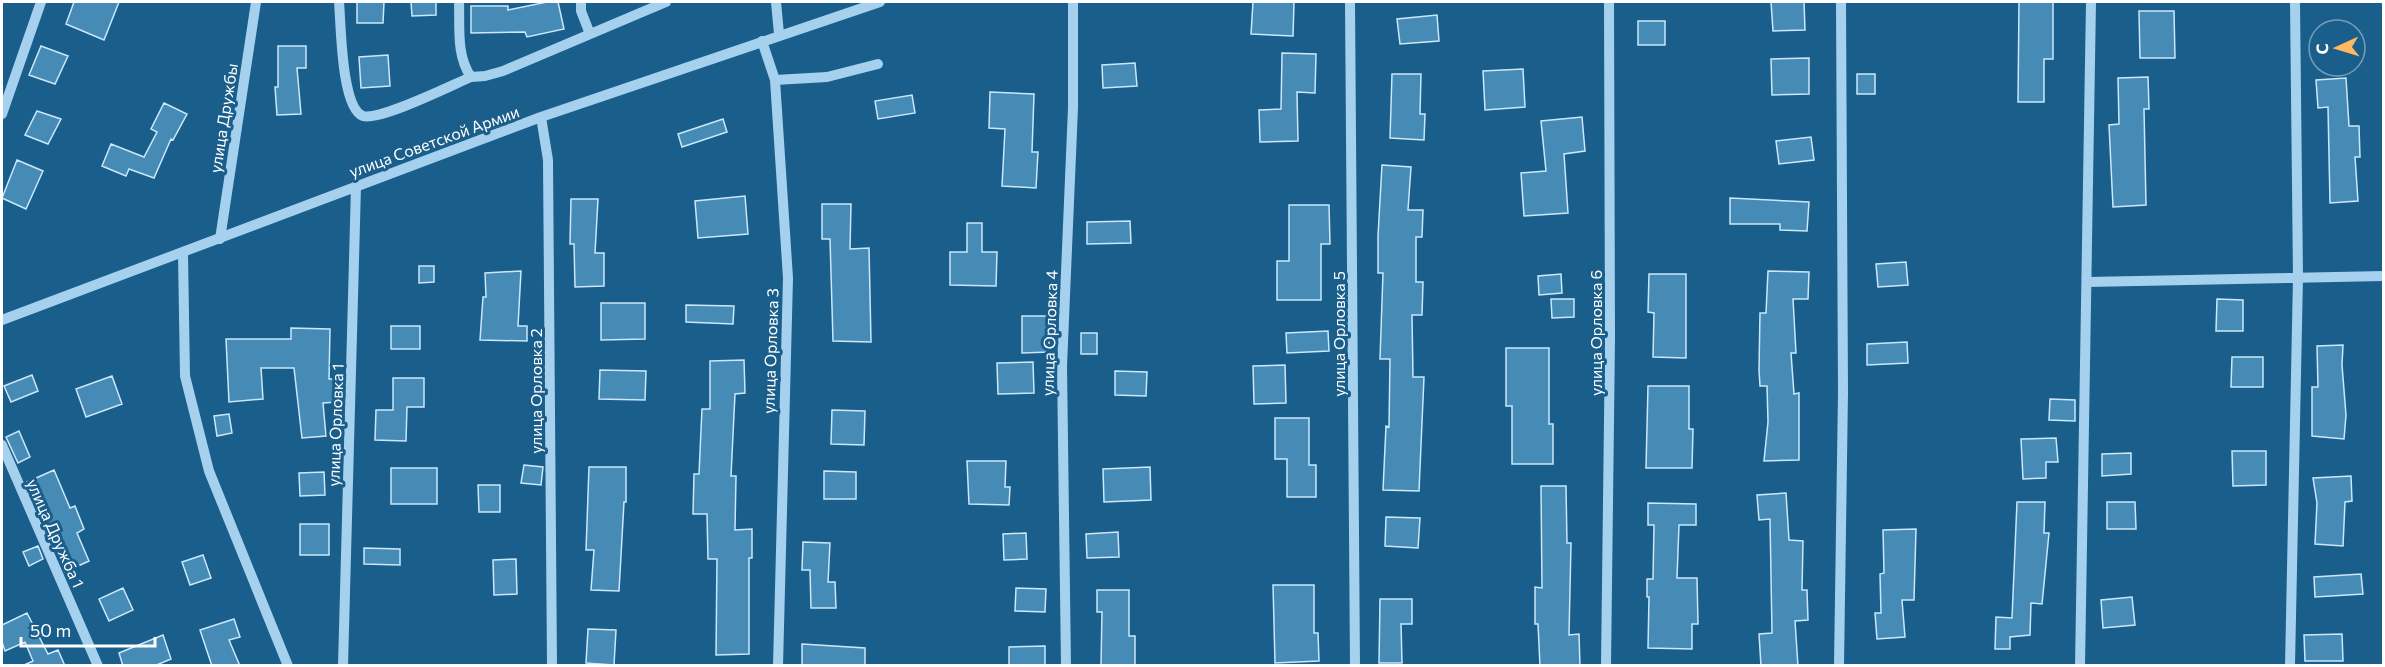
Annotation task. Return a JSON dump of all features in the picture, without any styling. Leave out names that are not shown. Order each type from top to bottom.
[{"type":"street","points":[[2,114],[7,81],[41,2]]},
{"type":"street","name":"улица Дружбы","points":[[220,239],[256,2]]},
{"type":"street","points":[[339,2],[342,51],[350,96],[355,111],[364,116],[384,114],[471,77],[503,71],[666,2]]},
{"type":"street","points":[[459,2],[460,53],[471,77]]},
{"type":"street","points":[[580,2],[590,34]]},
{"type":"street","points":[[776,2],[779,34]]},
{"type":"street","name":"улица Советской Армии","points":[[2,320],[541,117],[779,34],[880,2]]},
{"type":"street","name":"улица Орловка 4","points":[[1066,666],[1062,366],[1073,108],[1073,2]]},
{"type":"street","name":"улица Орловка 5","points":[[1350,2],[1355,666]]},
{"type":"street","name":"улица Орловка 6","points":[[1606,666],[1610,338],[1608,2]]},
{"type":"street","points":[[1839,666],[1843,392],[1841,2]]},
{"type":"street","points":[[2080,666],[2091,2]]},
{"type":"street","points":[[2290,666],[2298,277],[2295,2]]},
{"type":"street","name":"улица Орловка 3","points":[[762,41],[775,80],[788,278],[778,666]]},
{"type":"street","points":[[775,80],[827,77],[878,64]]},
{"type":"street","name":"улица Орловка 2","points":[[541,117],[548,160],[552,666]]},
{"type":"street","name":"улица Орловка 1","points":[[343,666],[356,186]]},
{"type":"street","points":[[183,253],[185,376],[206,460],[288,666]]},
{"type":"street","points":[[2087,282],[2384,276]]},
{"type":"street","name":"улица Дружба 1","points":[[2,445],[99,666]]},
{"type":"building","points":[[74,2],[119,2],[104,40],[66,24]]},
{"type":"building","points":[[357,2],[384,2],[383,23],[357,23]]},
{"type":"building","points":[[411,2],[436,2],[436,15],[412,16]]},
{"type":"building","points":[[558,2],[564,29],[527,37],[525,32],[471,33],[471,6],[508,6],[508,10]]},
{"type":"building","points":[[1253,2],[1294,2],[1293,36],[1251,34]]},
{"type":"building","points":[[1771,2],[1804,2],[1805,30],[1773,31]]},
{"type":"building","points":[[2019,2],[2053,2],[2053,59],[2044,59],[2044,102],[2018,102]]},
{"type":"building","points":[[2139,11],[2174,11],[2175,58],[2140,58]]},
{"type":"building","points":[[1437,15],[1439,41],[1400,44],[1397,19]]},
{"type":"building","points":[[1638,21],[1665,21],[1665,45],[1638,45]]},
{"type":"building","points":[[41,46],[68,56],[55,84],[29,75]]},
{"type":"building","points":[[278,46],[306,46],[306,68],[297,68],[301,114],[277,115],[275,87],[278,87]]},
{"type":"building","points":[[1282,53],[1316,54],[1315,93],[1297,92],[1298,141],[1260,142],[1259,110],[1281,109]]},
{"type":"building","points":[[388,55],[390,86],[361,88],[359,57]]},
{"type":"building","points":[[1809,58],[1809,94],[1772,95],[1771,59]]},
{"type":"building","points":[[1135,63],[1137,86],[1103,88],[1102,65]]},
{"type":"building","points":[[1523,69],[1525,107],[1485,110],[1483,71]]},
{"type":"building","points":[[1392,74],[1421,74],[1420,114],[1425,114],[1424,140],[1390,138]]},
{"type":"building","points":[[1857,74],[1875,74],[1875,94],[1857,94]]},
{"type":"building","points":[[2148,77],[2149,109],[2144,109],[2146,205],[2113,207],[2109,125],[2119,124],[2118,78]]},
{"type":"building","points":[[2346,78],[2349,126],[2359,126],[2360,157],[2355,157],[2358,201],[2330,203],[2328,107],[2318,108],[2316,80]]},
{"type":"building","points":[[990,92],[1034,94],[1032,152],[1038,152],[1036,188],[1002,186],[1005,129],[989,128]]},
{"type":"building","points":[[912,95],[915,113],[878,119],[875,101]]},
{"type":"building","points":[[164,103],[187,114],[173,140],[171,139],[154,178],[129,169],[126,176],[102,166],[111,144],[144,157],[157,132],[151,129]]},
{"type":"building","points":[[37,111],[61,119],[48,144],[25,135]]},
{"type":"building","points":[[1582,117],[1585,151],[1564,154],[1568,213],[1524,216],[1521,173],[1546,171],[1541,121]]},
{"type":"building","points":[[723,119],[727,132],[682,147],[678,134]]},
{"type":"building","points":[[1811,137],[1814,160],[1779,164],[1776,141]]},
{"type":"building","points":[[17,160],[43,171],[26,209],[2,198]]},
{"type":"building","points":[[1382,165],[1411,167],[1408,210],[1423,210],[1422,237],[1416,237],[1416,282],[1423,282],[1422,315],[1412,315],[1413,377],[1424,377],[1419,491],[1383,490],[1386,426],[1389,427],[1390,359],[1380,359],[1383,273],[1378,273],[1378,236]]},
{"type":"building","points":[[745,196],[748,234],[698,238],[695,201]]},
{"type":"building","points":[[1730,198],[1809,202],[1807,231],[1780,230],[1780,224],[1730,224]]},
{"type":"building","points":[[571,199],[598,199],[595,253],[604,253],[604,286],[575,287],[574,244],[570,244]]},
{"type":"building","points":[[822,204],[851,204],[850,249],[869,248],[871,342],[833,341],[830,239],[822,239]]},
{"type":"building","points":[[1289,205],[1329,205],[1330,244],[1321,244],[1321,300],[1277,300],[1277,261],[1289,261]]},
{"type":"building","points":[[1130,221],[1131,243],[1087,244],[1087,222]]},
{"type":"building","points":[[967,223],[982,223],[982,252],[997,252],[996,286],[950,285],[950,252],[967,252]]},
{"type":"building","points":[[1906,262],[1908,285],[1878,287],[1876,264]]},
{"type":"building","points":[[419,266],[434,266],[434,282],[419,283]]},
{"type":"building","points":[[521,271],[518,326],[527,326],[527,341],[480,340],[483,297],[486,297],[485,273]]},
{"type":"building","points":[[1768,271],[1809,272],[1808,299],[1793,299],[1796,353],[1791,353],[1794,394],[1799,393],[1799,460],[1764,461],[1768,422],[1767,386],[1760,386],[1760,313],[1766,313]]},
{"type":"building","points":[[1561,274],[1562,293],[1539,295],[1538,276]]},
{"type":"building","points":[[1649,274],[1686,274],[1686,358],[1653,357],[1654,313],[1648,312]]},
{"type":"building","points":[[1551,299],[1574,299],[1574,317],[1552,318]]},
{"type":"building","points":[[2217,299],[2243,300],[2243,331],[2216,331]]},
{"type":"building","points":[[601,303],[645,303],[645,339],[601,340]]},
{"type":"building","points":[[686,305],[734,306],[733,324],[686,322]]},
{"type":"building","points":[[1022,316],[1049,316],[1049,352],[1022,353]]},
{"type":"building","points":[[391,326],[420,326],[420,349],[391,349]]},
{"type":"building","points":[[291,328],[330,329],[329,379],[337,379],[338,402],[323,403],[326,436],[302,438],[294,368],[261,368],[263,399],[229,402],[226,339],[291,339]]},
{"type":"building","points":[[1328,331],[1329,351],[1287,353],[1286,333]]},
{"type":"building","points":[[1081,333],[1097,333],[1097,354],[1081,354]]},
{"type":"building","points":[[1907,342],[1908,363],[1867,365],[1867,344]]},
{"type":"building","points":[[2343,345],[2342,365],[2346,415],[2344,439],[2312,436],[2312,387],[2318,387],[2317,346]]},
{"type":"building","points":[[1506,348],[1549,348],[1549,424],[1553,424],[1553,464],[1512,464],[1512,406],[1506,406]]},
{"type":"building","points":[[2232,357],[2263,357],[2263,387],[2231,387]]},
{"type":"building","points":[[744,360],[745,393],[735,394],[731,476],[736,476],[735,530],[752,529],[752,558],[749,558],[749,654],[716,655],[717,559],[708,559],[707,514],[693,514],[694,474],[699,474],[702,409],[710,409],[710,361]]},
{"type":"building","points":[[1033,362],[1034,393],[998,394],[997,363]]},
{"type":"building","points":[[1285,365],[1286,403],[1254,404],[1253,366]]},
{"type":"building","points":[[600,370],[646,371],[645,400],[599,399]]},
{"type":"building","points":[[1115,371],[1147,372],[1146,396],[1115,395]]},
{"type":"building","points":[[32,375],[38,391],[11,402],[4,386]]},
{"type":"building","points":[[112,376],[122,404],[86,417],[76,389]]},
{"type":"building","points":[[393,378],[424,378],[424,407],[407,407],[406,441],[375,440],[376,410],[393,410]]},
{"type":"building","points":[[1648,386],[1689,386],[1689,429],[1693,429],[1692,468],[1646,468]]},
{"type":"building","points":[[2050,399],[2075,400],[2075,421],[2049,420]]},
{"type":"building","points":[[832,410],[865,411],[864,445],[831,444]]},
{"type":"building","points":[[229,414],[232,433],[217,436],[214,416]]},
{"type":"building","points":[[1275,418],[1309,418],[1309,465],[1316,465],[1316,497],[1287,497],[1287,459],[1275,459]]},
{"type":"building","points":[[19,431],[30,457],[18,463],[6,437]]},
{"type":"building","points":[[2056,438],[2058,462],[2046,462],[2046,478],[2023,479],[2021,439]]},
{"type":"building","points":[[2232,451],[2266,451],[2266,485],[2233,486]]},
{"type":"building","points":[[2131,453],[2131,474],[2102,476],[2102,454]]},
{"type":"building","points":[[967,461],[1006,461],[1005,487],[1010,487],[1009,505],[969,504]]},
{"type":"building","points":[[524,465],[543,467],[541,485],[521,483]]},
{"type":"building","points":[[589,467],[626,467],[626,502],[624,502],[619,591],[591,590],[594,550],[586,550]]},
{"type":"building","points":[[1150,467],[1151,500],[1104,502],[1103,469]]},
{"type":"building","points":[[391,468],[437,468],[437,504],[391,504]]},
{"type":"building","points":[[54,470],[70,508],[75,506],[84,529],[77,533],[89,561],[65,572],[27,482]]},
{"type":"building","points":[[824,471],[856,472],[856,499],[824,499]]},
{"type":"building","points":[[324,472],[325,495],[300,496],[299,473]]},
{"type":"building","points":[[2351,476],[2352,501],[2345,502],[2343,546],[2315,544],[2317,503],[2313,478]]},
{"type":"building","points":[[478,485],[500,485],[500,512],[479,512]]},
{"type":"building","points":[[1541,486],[1566,486],[1567,543],[1571,543],[1569,635],[1579,634],[1580,666],[1540,666],[1538,624],[1535,624],[1535,587],[1542,588]]},
{"type":"building","points":[[1786,493],[1789,540],[1803,541],[1802,590],[1807,590],[1808,620],[1795,621],[1798,666],[1761,666],[1759,634],[1772,633],[1770,519],[1759,520],[1757,495]]},
{"type":"building","points":[[2017,502],[2045,502],[2044,533],[2049,533],[2042,604],[2031,603],[2030,635],[2010,637],[2010,649],[1995,649],[1996,617],[2012,618]]},
{"type":"building","points":[[2107,502],[2135,502],[2136,529],[2107,529]]},
{"type":"building","points":[[1648,503],[1696,504],[1696,525],[1679,525],[1677,578],[1697,578],[1698,624],[1692,624],[1692,649],[1648,648],[1647,579],[1653,579],[1654,525],[1648,525]]},
{"type":"building","points":[[1386,517],[1420,518],[1418,548],[1385,546]]},
{"type":"building","points":[[300,524],[329,524],[329,555],[300,555]]},
{"type":"building","points":[[1916,529],[1914,600],[1902,600],[1905,637],[1877,639],[1875,613],[1881,613],[1880,574],[1884,573],[1883,530]]},
{"type":"building","points":[[1118,532],[1119,557],[1087,558],[1086,534]]},
{"type":"building","points":[[1026,533],[1027,559],[1004,560],[1003,534]]},
{"type":"building","points":[[803,542],[830,543],[828,582],[835,582],[836,608],[811,608],[810,570],[802,570]]},
{"type":"building","points":[[38,546],[43,559],[29,566],[23,552]]},
{"type":"building","points":[[364,548],[400,549],[400,565],[364,564]]},
{"type":"building","points":[[203,555],[211,578],[190,585],[182,562]]},
{"type":"building","points":[[516,559],[517,594],[494,595],[493,560]]},
{"type":"building","points":[[2361,574],[2363,594],[2315,597],[2314,577]]},
{"type":"building","points":[[1273,585],[1314,585],[1314,633],[1318,633],[1319,661],[1275,663]]},
{"type":"building","points":[[123,588],[133,610],[109,621],[99,599]]},
{"type":"building","points":[[1016,588],[1046,589],[1045,612],[1015,611]]},
{"type":"building","points":[[1097,590],[1129,590],[1129,636],[1135,636],[1135,665],[1101,665],[1102,612],[1097,612]]},
{"type":"building","points":[[2132,597],[2135,625],[2103,628],[2101,600]]},
{"type":"building","points":[[1380,599],[1412,599],[1412,624],[1401,624],[1402,663],[1379,663]]},
{"type":"building","points":[[27,613],[48,654],[58,650],[65,666],[22,666],[33,661],[25,642],[5,651],[2,642],[2,625]]},
{"type":"building","points":[[234,619],[240,637],[229,640],[240,666],[212,666],[200,630]]},
{"type":"building","points":[[588,629],[616,630],[614,665],[586,663]]},
{"type":"building","points":[[2342,634],[2343,661],[2305,661],[2304,635]]},
{"type":"building","points":[[163,635],[171,659],[154,666],[123,666],[119,653]]},
{"type":"building","points":[[802,644],[865,648],[865,665],[802,666]]},
{"type":"building","points":[[1045,646],[1045,666],[1009,666],[1009,647]]}]
